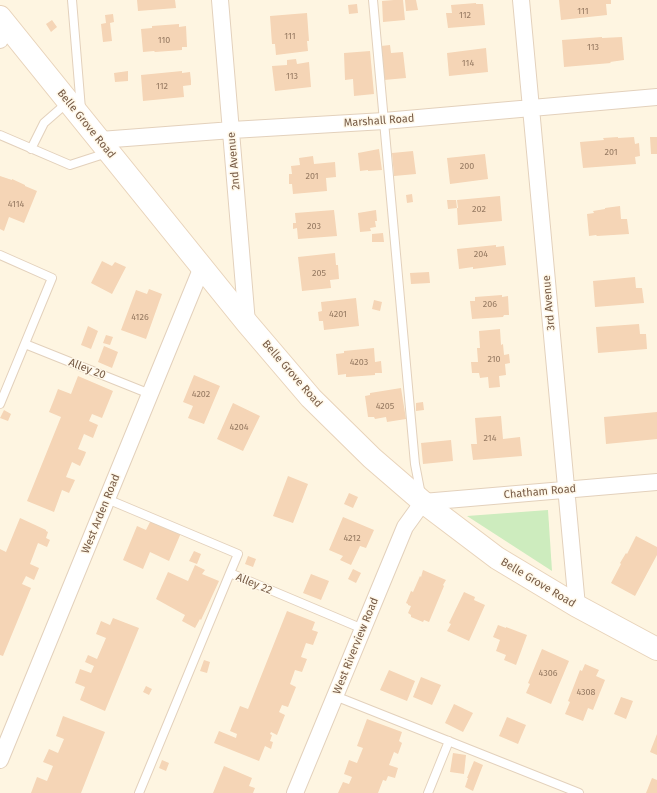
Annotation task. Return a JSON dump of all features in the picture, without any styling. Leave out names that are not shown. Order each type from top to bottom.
[{"type":"main road","name":"Belle Grove Road","points":[[2,28],[68,102],[247,323],[311,398],[372,458],[423,502],[497,558],[577,606],[657,649]]},
{"type":"street","name":"2nd Avenue","points":[[220,0],[247,323]]},
{"type":"street","name":"3rd Avenue","points":[[521,0],[577,606]]},
{"type":"street","name":"Marshall Road","points":[[104,146],[232,130],[384,121],[657,97]]},
{"type":"street","name":"West Arden Road","points":[[0,760],[202,267]]},
{"type":"street","name":"Chatham Road","points":[[423,502],[657,482]]},
{"type":"street","name":"West Riverview Road","points":[[295,793],[405,527],[423,502]]},
{"type":"lane","points":[[72,0],[82,119]]},
{"type":"lane","points":[[373,0],[415,464],[423,502]]},
{"type":"lane","points":[[31,149],[44,123],[68,102]]},
{"type":"lane","points":[[0,135],[70,165],[104,146]]},
{"type":"lane","points":[[0,255],[52,278],[0,404]]},
{"type":"lane","name":"Alley 20","points":[[25,344],[150,394]]},
{"type":"lane","name":"Alley 22","points":[[107,499],[238,554],[230,573],[363,629]]},
{"type":"lane","points":[[139,793],[230,573]]},
{"type":"lane","points":[[336,696],[579,793]]},
{"type":"lane","points":[[428,793],[449,741]]},
{"type":"green space","points":[[548,510],[552,571],[467,516]]},
{"type":"building","points":[[137,0],[175,0],[176,8],[138,11]]},
{"type":"building","points":[[403,0],[405,20],[383,22],[382,1]]},
{"type":"building","points":[[405,0],[416,0],[418,10],[406,11]]},
{"type":"building","points":[[559,0],[611,0],[611,4],[606,4],[607,15],[561,20]]},
{"type":"building","points":[[476,3],[483,4],[485,25],[448,28],[446,13],[452,13],[451,5]]},
{"type":"building","points":[[357,4],[358,13],[349,14],[348,5]]},
{"type":"building","points":[[307,13],[309,41],[307,41],[308,51],[276,55],[275,44],[272,44],[270,16]]},
{"type":"building","points":[[113,14],[114,22],[110,23],[112,41],[103,42],[101,24],[106,23],[105,15]]},
{"type":"building","points":[[52,20],[57,27],[51,32],[46,24]]},
{"type":"building","points":[[179,24],[179,27],[186,26],[187,47],[182,47],[182,50],[143,52],[141,29],[152,28],[152,26]]},
{"type":"building","points":[[622,37],[624,60],[610,62],[611,63],[564,67],[562,40]]},
{"type":"building","points":[[390,45],[391,53],[403,52],[406,78],[384,80],[381,46]]},
{"type":"building","points":[[486,48],[488,72],[449,76],[447,53]]},
{"type":"building","points":[[370,51],[374,94],[354,96],[353,79],[345,80],[344,53]]},
{"type":"building","points":[[296,59],[297,64],[309,62],[311,87],[275,91],[272,66],[287,65],[287,60]]},
{"type":"building","points":[[128,71],[128,81],[115,82],[114,73]]},
{"type":"building","points":[[182,71],[182,73],[190,72],[191,81],[191,85],[183,86],[184,97],[143,101],[141,75]]},
{"type":"building","points":[[618,137],[634,137],[635,144],[639,143],[640,156],[635,157],[636,164],[583,168],[580,142]]},
{"type":"building","points":[[650,137],[657,137],[657,154],[651,154]]},
{"type":"building","points":[[379,149],[382,170],[360,171],[358,153]]},
{"type":"building","points":[[413,151],[416,174],[394,176],[392,153]]},
{"type":"building","points":[[485,154],[488,179],[450,184],[447,158]]},
{"type":"building","points":[[313,156],[314,164],[335,162],[336,177],[326,178],[327,191],[293,194],[292,184],[289,184],[289,174],[292,174],[291,166],[300,165],[299,158]]},
{"type":"building","points":[[0,176],[12,179],[37,191],[24,223],[9,217],[4,231],[0,229]]},
{"type":"building","points":[[412,194],[413,202],[407,203],[406,195]]},
{"type":"building","points":[[500,196],[502,221],[458,225],[457,200]]},
{"type":"building","points":[[447,200],[456,200],[457,208],[448,209]]},
{"type":"building","points":[[620,206],[621,219],[627,219],[629,234],[589,236],[587,214],[594,213],[593,211],[605,208]]},
{"type":"building","points":[[334,210],[337,236],[298,239],[297,228],[293,229],[293,223],[296,223],[295,213]]},
{"type":"building","points":[[376,210],[376,227],[370,228],[371,231],[360,232],[358,213]]},
{"type":"building","points":[[383,233],[384,242],[372,242],[372,234]]},
{"type":"building","points":[[496,245],[496,247],[504,246],[506,265],[459,269],[457,249]]},
{"type":"building","points":[[335,253],[339,279],[330,280],[331,288],[302,291],[298,257]]},
{"type":"building","points":[[102,261],[112,266],[115,262],[126,267],[112,294],[91,283]]},
{"type":"building","points":[[429,272],[430,283],[411,284],[410,273]]},
{"type":"building","points":[[635,277],[636,288],[642,288],[644,303],[595,307],[593,281]]},
{"type":"building","points":[[149,289],[162,294],[146,339],[121,330],[136,290],[147,294]]},
{"type":"building","points":[[502,295],[502,297],[508,296],[509,315],[504,315],[503,317],[472,319],[470,301],[475,301],[475,297]]},
{"type":"building","points":[[356,298],[359,326],[324,330],[323,321],[319,321],[318,312],[322,311],[321,302]]},
{"type":"building","points":[[374,300],[382,302],[380,311],[372,309]]},
{"type":"building","points":[[639,324],[640,334],[646,334],[647,349],[598,353],[596,327]]},
{"type":"building","points":[[88,326],[98,331],[91,349],[81,345]]},
{"type":"building","points":[[500,329],[501,345],[503,344],[504,355],[509,354],[510,363],[505,364],[506,375],[499,376],[500,387],[489,388],[488,377],[480,378],[479,373],[472,373],[471,362],[478,362],[477,348],[480,348],[479,331]]},
{"type":"building","points":[[106,335],[113,337],[110,345],[103,343]]},
{"type":"building","points":[[104,346],[118,352],[112,368],[98,362]]},
{"type":"building","points":[[374,348],[375,362],[381,361],[382,373],[348,377],[346,377],[346,374],[338,375],[336,354],[344,353],[344,351]]},
{"type":"building","points":[[194,375],[220,386],[204,424],[188,418],[193,406],[183,402]]},
{"type":"building","points":[[78,376],[113,391],[102,418],[92,414],[89,421],[98,425],[93,438],[84,434],[78,449],[86,452],[85,455],[80,466],[72,462],[66,477],[75,480],[69,493],[62,490],[54,512],[27,501],[61,417],[49,412],[58,389],[71,394]]},
{"type":"building","points":[[401,388],[406,419],[387,422],[386,417],[375,419],[374,417],[368,417],[365,396],[370,395],[370,393]]},
{"type":"building","points":[[423,402],[424,410],[416,411],[416,403]]},
{"type":"building","points":[[233,403],[260,416],[243,451],[217,439]]},
{"type":"building","points":[[4,410],[11,414],[8,421],[0,418]]},
{"type":"building","points":[[657,412],[657,439],[606,444],[604,417]]},
{"type":"building","points":[[501,416],[503,439],[520,437],[522,456],[473,460],[471,444],[477,444],[475,418]]},
{"type":"building","points":[[451,440],[453,461],[423,464],[421,443]]},
{"type":"building","points":[[288,476],[308,484],[293,523],[273,516]]},
{"type":"building","points":[[349,493],[358,497],[353,508],[344,504]]},
{"type":"building","points":[[343,517],[374,530],[366,548],[360,546],[351,565],[340,560],[343,556],[329,550]]},
{"type":"building","points":[[20,518],[46,530],[48,532],[46,538],[50,540],[47,547],[38,543],[30,564],[39,568],[34,580],[26,576],[22,584],[31,588],[3,656],[0,655],[0,549],[6,552]]},
{"type":"building","points":[[151,520],[181,533],[169,561],[150,552],[143,569],[123,560],[137,526],[146,530]]},
{"type":"building","points":[[636,536],[657,547],[657,555],[635,596],[611,583],[621,564],[620,563],[626,553],[627,554]]},
{"type":"building","points":[[194,551],[201,554],[197,564],[189,561]]},
{"type":"building","points":[[248,556],[256,559],[253,567],[245,564]]},
{"type":"building","points":[[195,565],[205,570],[202,574],[219,581],[201,620],[200,619],[195,628],[182,621],[185,615],[156,599],[168,572],[188,581]]},
{"type":"building","points":[[353,569],[361,573],[356,583],[348,579]]},
{"type":"building","points":[[423,570],[446,580],[429,622],[424,620],[423,622],[411,617],[408,613],[411,606],[406,603],[411,591],[413,592],[420,576],[421,577]]},
{"type":"building","points":[[311,574],[329,581],[321,600],[303,593]]},
{"type":"building","points":[[464,592],[475,597],[474,600],[485,605],[469,641],[447,631],[451,624],[449,623]]},
{"type":"building","points":[[287,611],[315,622],[312,630],[318,632],[313,645],[306,643],[301,657],[307,659],[302,672],[295,670],[290,684],[296,687],[288,707],[282,705],[279,712],[285,715],[277,735],[271,732],[270,734],[272,735],[270,741],[273,742],[271,749],[265,746],[259,761],[214,743],[219,731],[236,738],[237,734],[230,731],[240,706],[248,709]]},
{"type":"building","points":[[113,618],[139,628],[105,711],[80,700],[85,687],[75,683],[80,669],[91,673],[94,666],[85,662],[88,655],[97,659],[106,638],[96,634],[101,621],[110,625]]},
{"type":"building","points":[[498,625],[527,635],[516,665],[504,660],[506,655],[496,651],[500,640],[493,637]]},
{"type":"building","points":[[542,649],[569,661],[551,704],[526,693],[530,684],[528,683]]},
{"type":"building","points":[[204,660],[210,662],[207,673],[200,671]]},
{"type":"building","points":[[585,664],[599,670],[596,676],[605,680],[593,710],[588,708],[583,721],[565,714],[570,702],[568,701],[580,670],[582,671]]},
{"type":"building","points":[[389,670],[415,681],[407,701],[380,690]]},
{"type":"building","points":[[421,677],[441,685],[432,705],[413,697]]},
{"type":"building","points":[[146,686],[152,689],[149,695],[143,692]]},
{"type":"building","points":[[621,697],[633,701],[626,719],[614,714]]},
{"type":"building","points":[[454,704],[473,713],[463,732],[445,723]]},
{"type":"building","points":[[63,716],[105,732],[81,793],[31,793],[37,777],[47,781],[53,766],[43,762],[49,749],[58,753],[64,739],[56,736]]},
{"type":"building","points":[[507,717],[526,725],[518,744],[499,736]]},
{"type":"building","points":[[367,719],[402,732],[399,741],[402,743],[398,754],[394,752],[389,765],[398,768],[395,778],[388,776],[386,781],[383,780],[378,793],[338,793],[343,782],[349,784],[352,777],[344,774],[349,760],[357,763],[363,748],[357,746]]},
{"type":"building","points":[[657,734],[657,755],[650,752]]},
{"type":"building","points":[[453,753],[466,755],[464,774],[450,772]]},
{"type":"building","points":[[162,760],[169,763],[166,771],[159,768]]},
{"type":"building","points":[[474,761],[483,765],[473,791],[465,787]]},
{"type":"building","points":[[224,766],[252,778],[249,786],[255,788],[253,793],[213,793]]},
{"type":"building","points":[[652,778],[657,780],[657,793],[646,793]]}]
